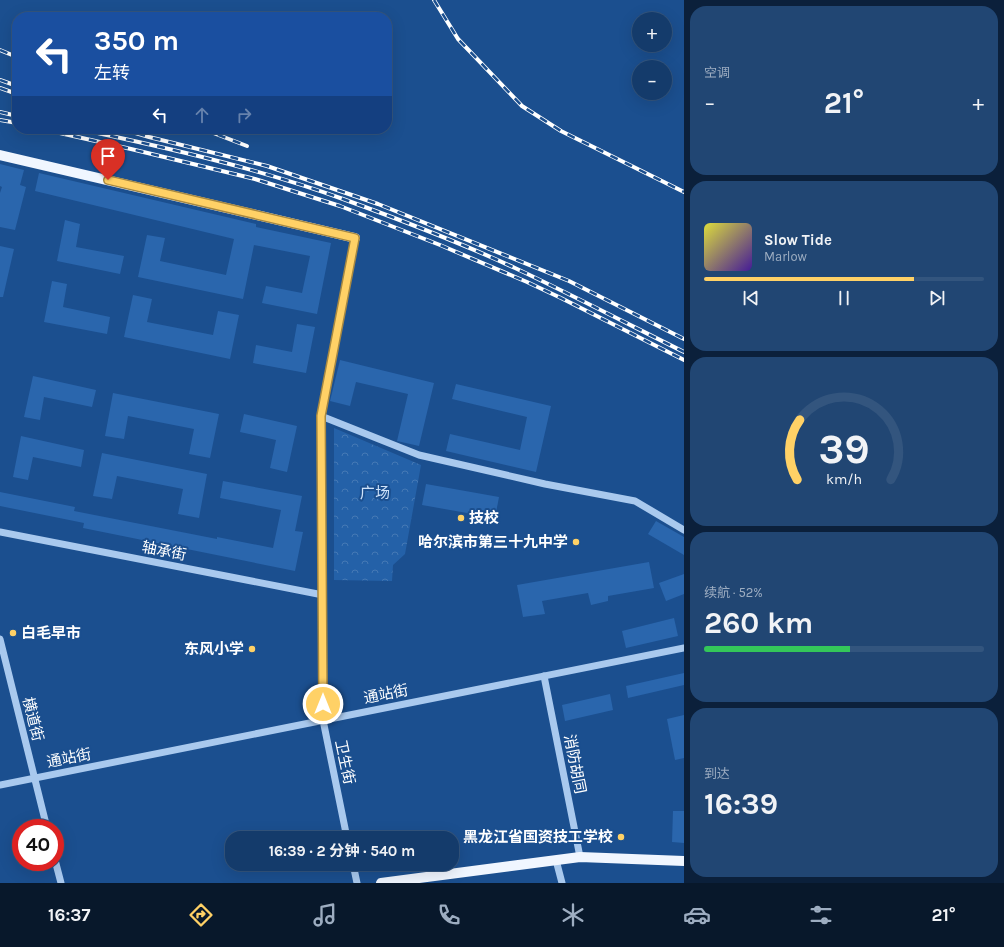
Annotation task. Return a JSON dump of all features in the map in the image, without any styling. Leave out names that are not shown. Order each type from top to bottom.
[{"type":"main road","points":[[0,155],[355,238]]},
{"type":"main road","points":[[381,883],[580,857],[684,861]]},
{"type":"street","name":"卫生街","points":[[346,831],[323,720],[321,416],[355,238]]},
{"type":"street","points":[[321,416],[419,455],[545,484],[635,501],[684,530]]},
{"type":"street","name":"轴承街","points":[[0,532],[323,595]]},
{"type":"street","name":"横道街","points":[[0,639],[45,819]]},
{"type":"street","name":"通站街","points":[[0,785],[684,648]]},
{"type":"street","name":"消防胡同","points":[[544,676],[580,857]]},
{"type":"street","points":[[556,860],[562,883]]},
{"type":"street","points":[[58,871],[61,883]]},
{"type":"street","points":[[354,871],[357,883]]},
{"type":"green space","name":"广场","points":[[334,428],[421,465],[405,554],[393,565],[392,581],[334,580]]},
{"type":"building","points":[[0,164],[24,170],[20,185],[26,187],[15,230],[0,227],[0,193],[2,187],[0,186]]},
{"type":"building","points":[[39,173],[256,224],[256,227],[331,243],[317,314],[262,303],[266,286],[302,293],[310,256],[254,245],[243,299],[138,277],[147,235],[165,238],[160,261],[226,275],[234,239],[35,191]]},
{"type":"building","points":[[65,220],[80,224],[76,247],[124,256],[120,274],[57,261]]},
{"type":"building","points":[[0,246],[14,249],[3,297],[0,297]]},
{"type":"building","points":[[52,281],[67,284],[63,307],[110,317],[107,334],[44,322]]},
{"type":"building","points":[[133,295],[152,299],[147,322],[213,335],[218,311],[239,315],[230,359],[124,337]]},
{"type":"building","points":[[297,324],[315,327],[306,373],[253,363],[256,345],[292,352]]},
{"type":"building","points":[[340,360],[434,383],[419,446],[397,441],[408,394],[356,382],[350,406],[330,401]]},
{"type":"building","points":[[33,376],[96,390],[92,407],[44,397],[40,420],[24,417]]},
{"type":"building","points":[[456,384],[551,406],[536,472],[446,451],[450,434],[520,450],[527,417],[452,399]]},
{"type":"building","points":[[113,393],[219,414],[210,458],[189,454],[194,429],[128,416],[124,439],[105,436]]},
{"type":"building","points":[[244,414],[297,426],[287,472],[270,468],[276,440],[240,432]]},
{"type":"building","points":[[21,436],[84,450],[81,467],[33,457],[28,480],[13,477]]},
{"type":"building","points":[[102,453],[207,474],[199,518],[178,514],[183,489],[117,476],[112,499],[93,496]]},
{"type":"building","points":[[223,481],[302,496],[295,531],[303,532],[295,571],[83,528],[84,523],[0,506],[0,492],[75,507],[74,511],[217,539],[217,537],[273,548],[281,510],[220,498]]},
{"type":"building","points":[[426,484],[499,497],[495,518],[422,505]]},
{"type":"building","points":[[656,521],[684,537],[684,555],[648,534]]},
{"type":"building","points":[[649,562],[654,588],[608,596],[608,601],[591,605],[588,593],[542,601],[545,614],[523,617],[517,585]]},
{"type":"building","points":[[684,574],[684,594],[666,601],[659,583]]},
{"type":"building","points":[[674,618],[678,636],[626,648],[622,631]]},
{"type":"building","points":[[684,673],[684,685],[628,698],[626,686]]},
{"type":"building","points":[[610,694],[613,710],[565,721],[562,705]]},
{"type":"building","points":[[684,715],[684,758],[675,760],[667,719]]},
{"type":"building","points":[[673,811],[684,811],[684,843],[672,842]]},
{"type":"railway","points":[[434,0],[458,39],[522,106],[561,131],[684,192]]},
{"type":"railway","points":[[0,50],[12,55]]},
{"type":"railway","points":[[0,80],[12,84]]},
{"type":"railway","points":[[0,88],[12,92]]},
{"type":"railway","points":[[0,112],[12,115]]},
{"type":"railway","points":[[0,120],[12,122]]},
{"type":"railway","points":[[64,134],[255,179],[340,206],[440,245],[527,282],[684,360]]},
{"type":"railway","points":[[102,134],[179,151],[245,168],[311,188],[408,223],[494,258],[684,352]]},
{"type":"railway","points":[[139,134],[267,166],[378,204],[569,281],[684,339]]},
{"type":"railway","points":[[216,134],[247,146]]},
{"type":"place","name":"技校","points":[[461,518]]},
{"type":"place","name":"哈尔滨市第三十九中学","points":[[576,542]]},
{"type":"place","name":"白毛早市","points":[[13,633]]},
{"type":"place","name":"东风小学","points":[[252,649]]},
{"type":"place","name":"黑龙江省国资技工学校","points":[[621,837]]},
{"type":"route","points":[[108,180],[355,238],[321,416],[323,704]]}]
